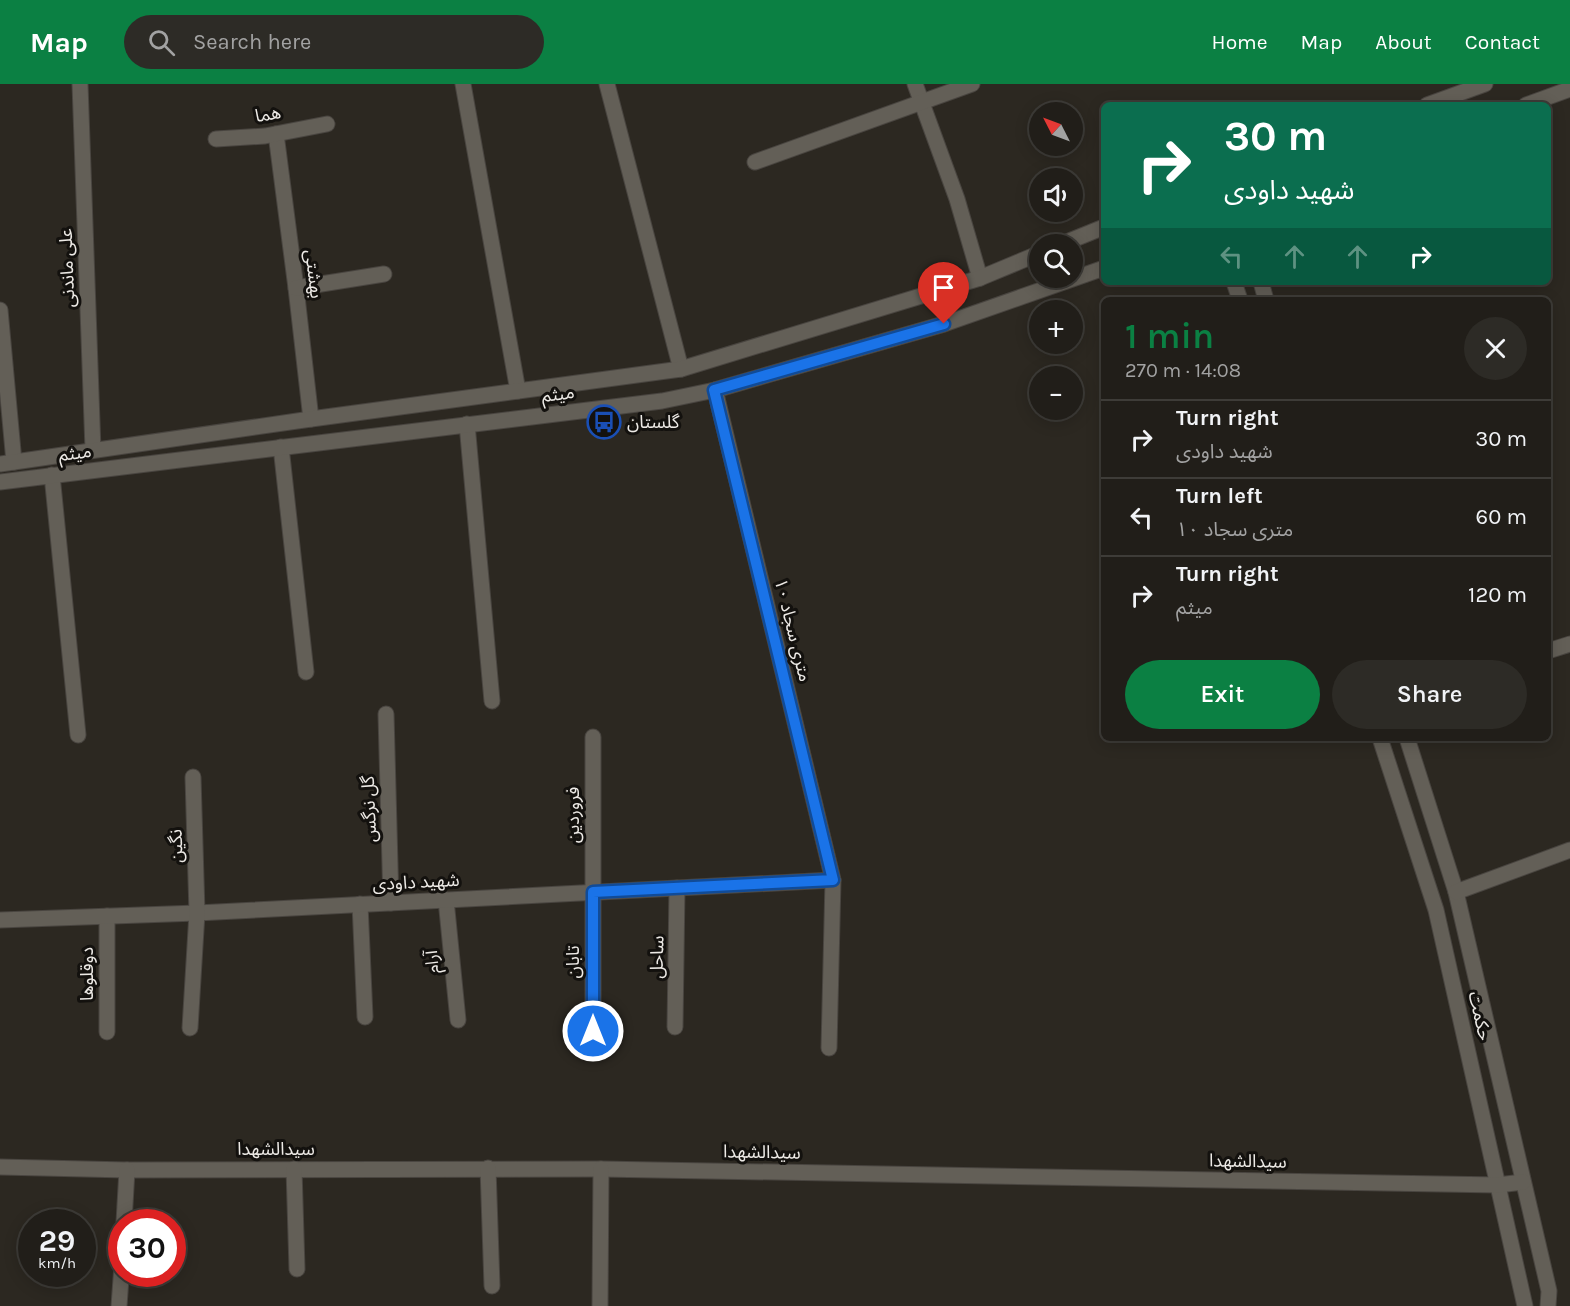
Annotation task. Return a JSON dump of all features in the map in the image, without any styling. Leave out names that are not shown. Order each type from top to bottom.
[{"type":"street","name":"علی ماندنی","points":[[80,84],[93,450]]},
{"type":"street","points":[[463,84],[518,391]]},
{"type":"street","points":[[607,84],[681,369]]},
{"type":"street","points":[[915,84],[957,199],[980,278]]},
{"type":"street","points":[[755,162],[972,84]]},
{"type":"street","points":[[1435,102],[1485,84]]},
{"type":"street","points":[[1534,102],[1570,89]]},
{"type":"street","name":"هما","points":[[216,139],[265,136],[327,124]]},
{"type":"street","name":"بهشتی","points":[[276,134],[310,419]]},
{"type":"street","points":[[1083,236],[1101,228]]},
{"type":"street","name":"میثم","points":[[7,463],[681,369],[980,278],[1029,258]]},
{"type":"street","name":"میثم","points":[[0,482],[662,401],[714,390],[944,324],[1101,269]]},
{"type":"street","points":[[296,288],[384,274]]},
{"type":"street","points":[[0,310],[7,463]]},
{"type":"street","name":"۱۰ متری سجاد","points":[[714,390],[833,880],[829,1048]]},
{"type":"street","points":[[467,424],[492,701]]},
{"type":"street","points":[[281,447],[306,672]]},
{"type":"street","points":[[52,475],[78,735]]},
{"type":"street","points":[[1551,650],[1570,644]]},
{"type":"street","name":"گل نرگس","points":[[386,714],[391,903]]},
{"type":"street","name":"فروردین","points":[[593,737],[593,892]]},
{"type":"street","name":"حکمت","points":[[1381,741],[1436,910],[1525,1306]]},
{"type":"street","name":"حکمت","points":[[1408,741],[1456,892],[1549,1291],[1548,1306]]},
{"type":"street","name":"نگین","points":[[190,1028],[197,913],[193,777]]},
{"type":"street","points":[[1456,892],[1570,850]]},
{"type":"street","name":"شهید داودی","points":[[0,920],[197,913],[833,880]]},
{"type":"street","name":"ساحل","points":[[675,1027],[677,888]]},
{"type":"street","name":"تابان","points":[[593,892],[593,1031]]},
{"type":"street","name":"آرام","points":[[446,900],[458,1020]]},
{"type":"street","points":[[360,904],[365,1017]]},
{"type":"street","name":"دوقلوها","points":[[107,916],[107,1032]]},
{"type":"street","name":"سیدالشهدا","points":[[0,1167],[127,1170],[601,1169],[1498,1185],[1523,1182]]},
{"type":"street","points":[[488,1168],[492,1286]]},
{"type":"street","points":[[294,1169],[297,1269]]},
{"type":"street","points":[[600,1306],[601,1169]]},
{"type":"street","points":[[125,1209],[127,1170]]},
{"type":"street","points":[[119,1306],[120,1287]]},
{"type":"place","name":"گلستان","points":[[604,422]]},
{"type":"route","points":[[593,1031],[593,892],[833,880],[714,390],[944,324]]}]
